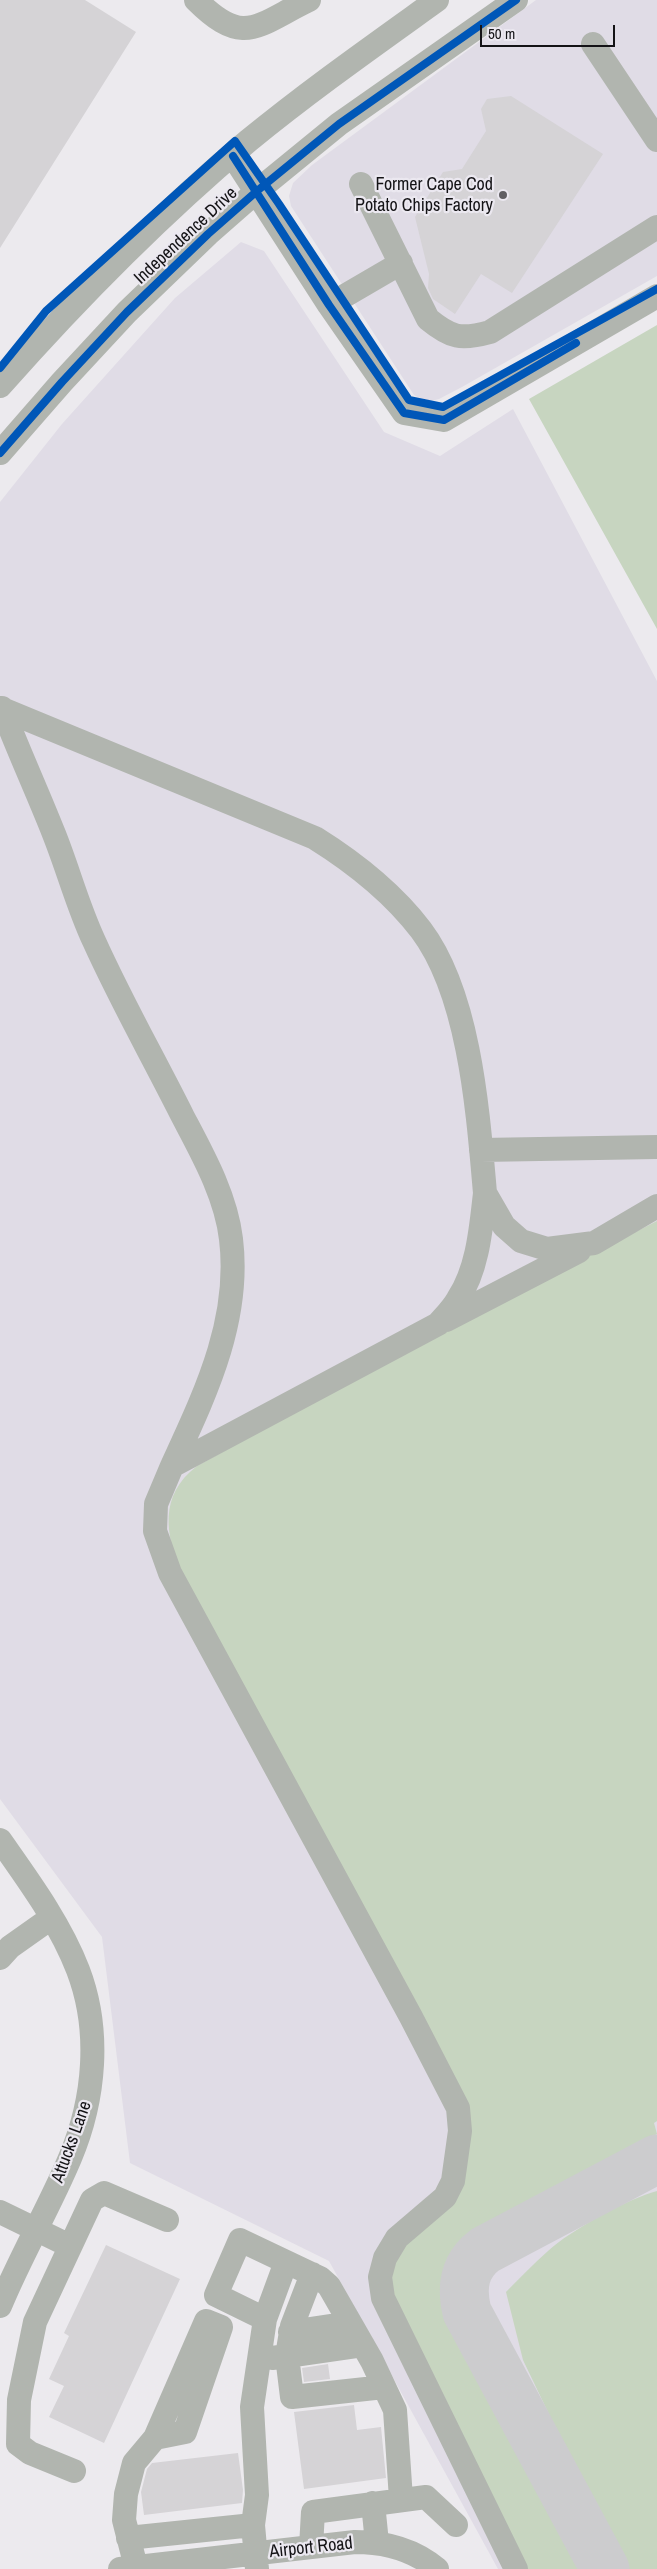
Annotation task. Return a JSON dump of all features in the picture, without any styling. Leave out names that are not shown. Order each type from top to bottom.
[{"type":"street","points":[[196,0],[225,24],[236,29],[252,29],[309,0]]},
{"type":"street","name":"Independence Drive","points":[[0,386],[92,286],[233,156],[307,94],[437,0]]},
{"type":"street","name":"Independence Drive","points":[[0,453],[127,312],[208,234],[339,124],[516,0]]},
{"type":"street","points":[[593,44],[657,140]]},
{"type":"street","points":[[233,156],[329,305],[404,413],[444,420],[657,296]]},
{"type":"street","points":[[361,184],[428,318],[449,334],[459,337],[490,332],[657,227]]},
{"type":"street","points":[[329,305],[401,264]]},
{"type":"street","points":[[1,708],[314,838],[349,860],[392,896],[422,930],[446,974],[461,1018],[481,1150],[485,1193],[482,1226],[469,1277],[458,1299],[438,1324]]},
{"type":"street","points":[[1,708],[53,831],[94,940],[203,1155],[222,1199],[231,1238],[232,1276],[229,1319],[223,1344],[206,1390],[156,1504],[155,1531],[170,1572],[411,2017],[458,2108],[460,2131],[453,2181],[445,2197],[397,2238],[386,2258],[380,2278],[383,2298],[516,2569]]},
{"type":"street","points":[[481,1150],[657,1147]]},
{"type":"street","points":[[485,1193],[504,1226],[521,1240],[546,1249],[594,1243]]},
{"type":"street","points":[[172,1466],[594,1243],[657,1206]]},
{"type":"street","name":"Attucks Lane","points":[[0,1840],[68,1947],[84,1991],[92,2033],[91,2076],[84,2116],[70,2158],[0,2306]]},
{"type":"street","points":[[0,1958],[10,1947],[51,1918]]},
{"type":"street","points":[[74,2471],[22,2449],[17,2439],[19,2400],[35,2322],[92,2200],[104,2193],[167,2220]]},
{"type":"street","points":[[0,2212],[70,2246]]},
{"type":"street","points":[[265,2319],[216,2295],[240,2240],[312,2274],[329,2286],[363,2345],[395,2410],[401,2499]]},
{"type":"street","points":[[256,2561],[253,2525],[257,2495],[252,2407],[265,2319],[286,2262]]},
{"type":"street","points":[[312,2274],[290,2332],[287,2356],[292,2397],[384,2387]]},
{"type":"street","points":[[290,2332],[350,2323]]},
{"type":"street","points":[[259,2359],[363,2345]]},
{"type":"street","points":[[128,2568],[128,2538],[124,2520],[126,2494],[134,2463],[155,2438]]},
{"type":"street","points":[[311,2547],[313,2512],[426,2497],[456,2525]]},
{"type":"street","points":[[373,2503],[377,2543]]},
{"type":"street","points":[[128,2538],[253,2525]]},
{"type":"street","name":"Airport Road","points":[[128,2568],[256,2561],[311,2547],[355,2542],[377,2543],[407,2551],[437,2569]]},
{"type":"shaded area","points":[[536,0],[657,0],[657,276],[462,387],[439,399],[427,402],[414,395],[291,206],[289,196],[293,183],[312,165]]},
{"type":"shaded area","points":[[241,242],[264,251],[384,432],[440,456],[513,409],[657,681],[657,2569],[498,2569],[329,2261],[130,2163],[102,1937],[0,1799],[0,502],[62,424],[175,298]]},
{"type":"green space","points":[[657,325],[657,629],[529,399]]},
{"type":"green space","points":[[657,1221],[657,2121],[654,2123],[657,2134],[473,2233],[457,2250],[446,2269],[443,2280],[442,2302],[445,2314],[580,2569],[520,2569],[401,2353],[391,2284],[394,2264],[470,2139],[181,1575],[172,1545],[169,1516],[176,1490],[184,1478],[197,1466],[454,1324]]},
{"type":"green space","points":[[657,2191],[657,2569],[629,2569],[569,2456],[523,2360],[506,2292],[542,2256],[571,2234],[615,2208]]},
{"type":"building","points":[[0,0],[85,0],[136,32],[0,248]]},
{"type":"building","name":"Former Cape Cod Potato Chips Factory","points":[[511,96],[603,154],[512,293],[481,274],[455,314],[433,299],[428,288],[429,274],[415,217],[443,172],[462,169],[486,131],[481,109],[487,99]]},
{"type":"building","points":[[106,2245],[180,2279],[104,2443],[49,2417],[64,2386],[49,2379],[69,2336],[64,2333]]},
{"type":"building","points":[[328,2364],[330,2379],[304,2382],[302,2368]]},
{"type":"building","points":[[354,2405],[357,2430],[381,2427],[386,2478],[304,2489],[294,2412]]},
{"type":"building","points":[[238,2453],[243,2490],[242,2503],[144,2515],[141,2492],[147,2469],[152,2463]]},
{"type":"taxiway","points":[[605,2569],[467,2312],[464,2294],[466,2278],[472,2263],[485,2250],[657,2159]]},
{"type":"cycle path","points":[[0,453],[127,312],[208,234],[339,124],[516,0]]},
{"type":"cycle path","points":[[0,368],[46,311],[235,141],[409,400],[443,407],[657,289]]},
{"type":"cycle path","points":[[233,156],[329,305],[404,413],[444,420],[576,343]]},
{"type":"place","name":"Former Cape Cod Potato Chips Factory","points":[[503,195]]}]
